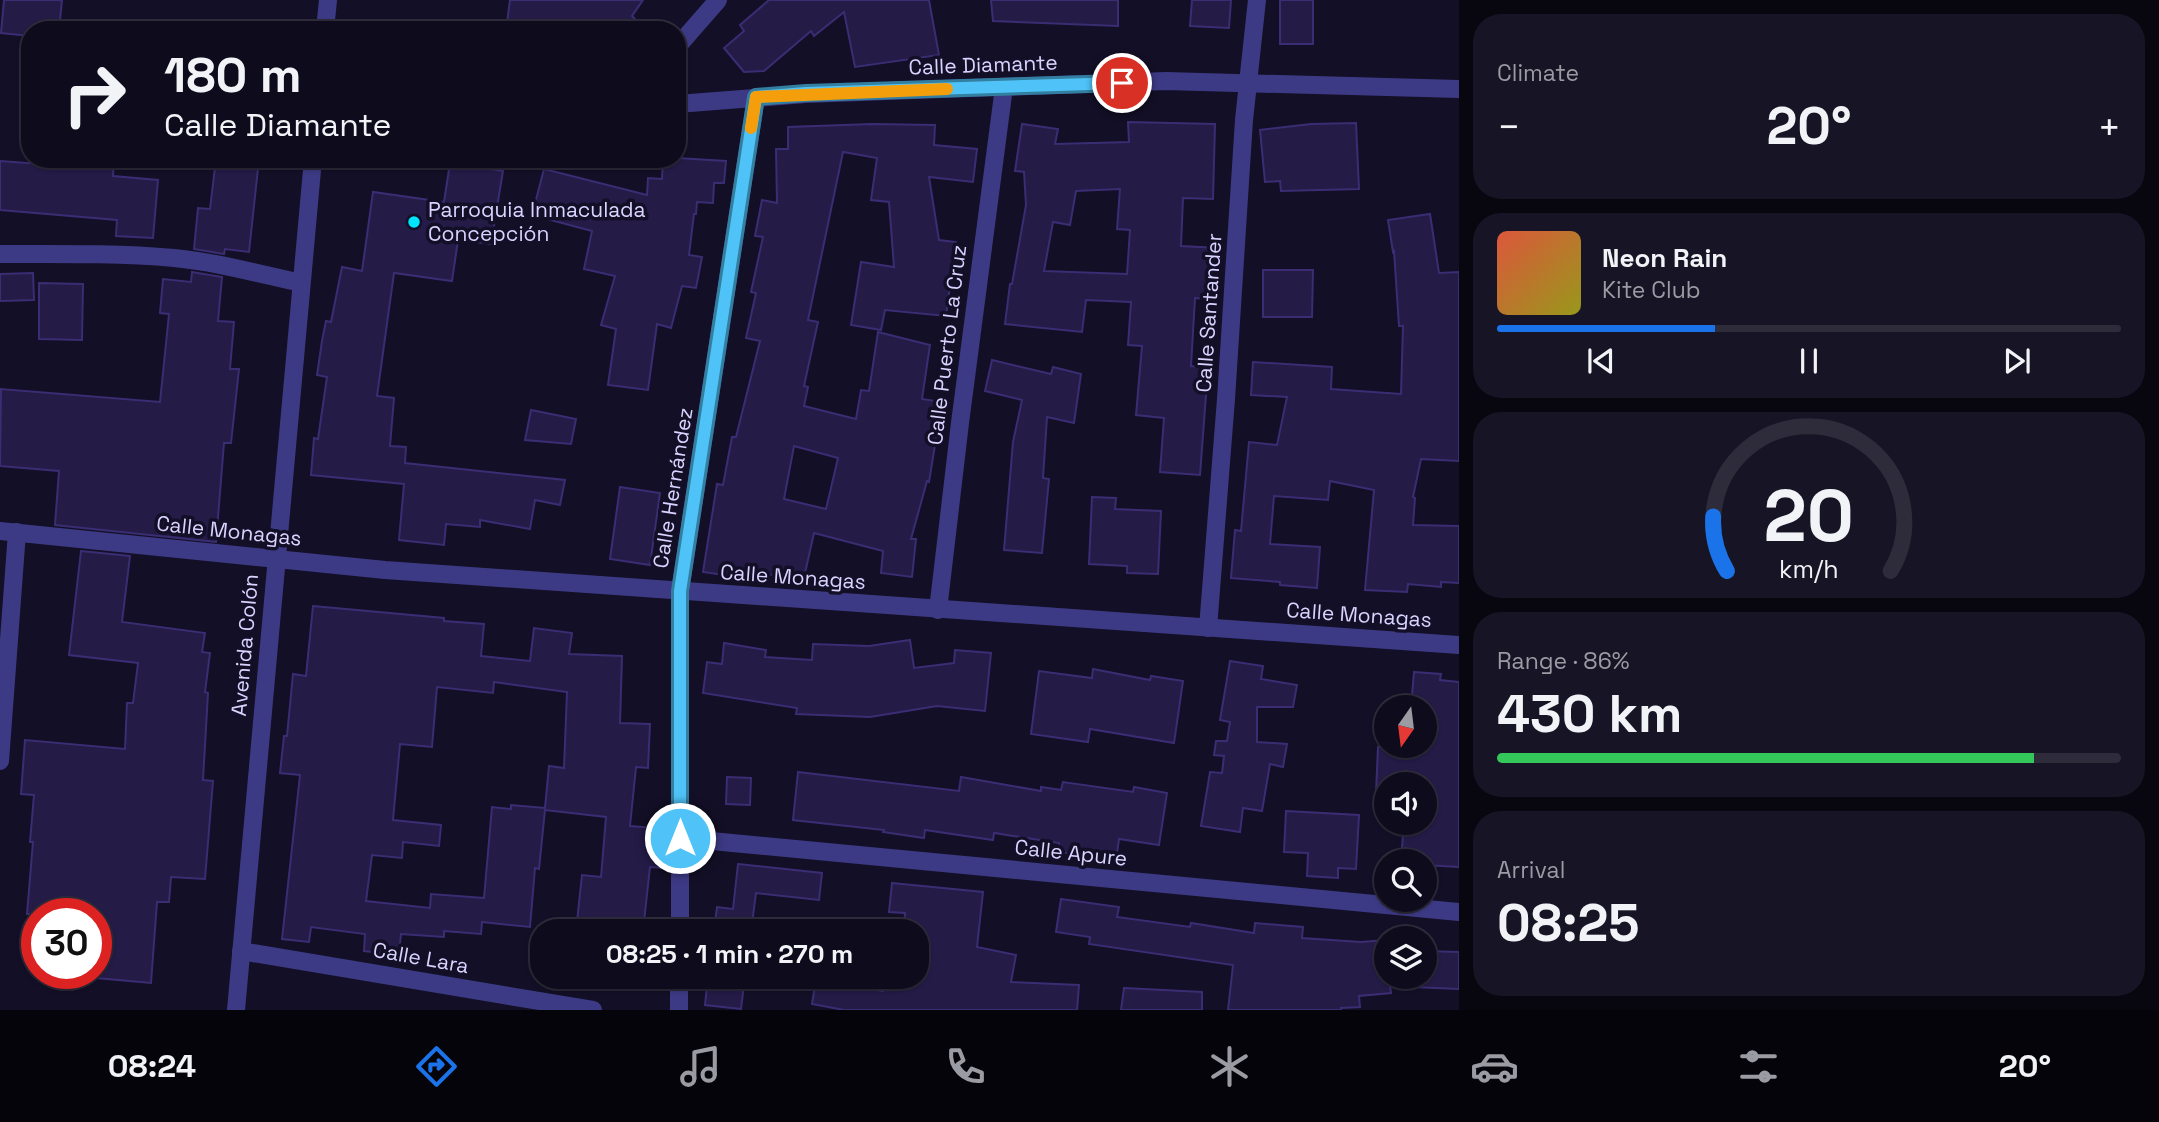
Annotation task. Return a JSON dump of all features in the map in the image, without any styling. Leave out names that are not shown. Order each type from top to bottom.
[{"type":"street","points":[[326,21],[328,0]]},
{"type":"street","points":[[686,37],[718,0]]},
{"type":"street","name":"Calle Santander","points":[[1208,628],[1248,83],[1257,0]]},
{"type":"street","name":"Calle Diamante","points":[[686,103],[806,93],[1166,81],[1459,89]]},
{"type":"street","name":"Calle Puerto La Cruz","points":[[938,610],[1004,87]]},
{"type":"street","name":"Calle Hernández","points":[[680,919],[680,591],[756,97]]},
{"type":"street","name":"Avenida Colón","points":[[236,1010],[312,168]]},
{"type":"street","points":[[0,254],[108,254],[174,258],[301,283]]},
{"type":"street","points":[[0,761],[9,531]]},
{"type":"street","name":"Calle Monagas","points":[[9,531],[385,570],[1459,645]]},
{"type":"street","name":"Calle Apure","points":[[680,838],[1459,912]]},
{"type":"street","name":"Calle Lara","points":[[241,951],[593,1010]]},
{"type":"street","points":[[679,1010],[680,989]]},
{"type":"building","points":[[4,0],[62,0],[60,21],[21,21],[21,35],[1,33]]},
{"type":"building","points":[[510,0],[643,0],[632,16],[637,21],[507,21]]},
{"type":"building","points":[[769,0],[929,0],[939,55],[855,67],[844,12],[814,36],[811,31],[764,71],[744,72],[724,48],[744,31],[740,25]]},
{"type":"building","points":[[991,0],[1118,0],[1118,26],[993,21]]},
{"type":"building","points":[[1192,0],[1231,0],[1229,28],[1190,26]]},
{"type":"building","points":[[1280,0],[1313,0],[1313,44],[1280,44]]},
{"type":"building","points":[[1128,122],[1215,124],[1213,199],[1183,198],[1181,246],[1219,248],[1216,299],[1195,298],[1191,366],[1208,368],[1200,475],[1160,472],[1164,418],[1136,415],[1142,346],[1128,345],[1131,302],[1086,300],[1082,332],[1005,324],[1026,205],[1024,172],[1015,171],[1022,124],[1058,129],[1055,144],[1129,142]],"holes":[[[1120,189],[1117,229],[1130,230],[1127,274],[1044,271],[1053,222],[1070,225],[1076,191]]]},
{"type":"building","points":[[1356,123],[1359,189],[1281,191],[1280,181],[1265,182],[1260,130],[1311,124]]},
{"type":"building","points":[[935,125],[934,145],[977,149],[973,182],[929,177],[939,240],[956,242],[946,316],[885,310],[881,330],[851,325],[861,262],[894,267],[889,202],[871,200],[877,158],[843,152],[808,320],[818,322],[804,386],[808,387],[804,406],[856,419],[861,390],[869,391],[878,332],[930,345],[922,399],[942,402],[929,482],[927,481],[911,539],[916,539],[912,577],[881,573],[883,551],[814,533],[803,582],[759,572],[758,580],[703,572],[717,484],[723,485],[732,437],[736,437],[760,341],[746,338],[756,293],[751,292],[763,237],[755,236],[762,200],[777,203],[776,149],[788,149],[788,127]],"holes":[[[794,446],[838,458],[826,509],[784,499]]]},
{"type":"building","points":[[686,159],[726,161],[724,183],[714,183],[713,203],[697,202],[689,255],[702,257],[696,288],[682,286],[671,328],[657,324],[648,390],[608,385],[616,329],[601,325],[615,276],[584,269],[592,231],[532,215],[544,169],[647,195],[648,178],[662,179],[663,168],[686,168]]},
{"type":"building","points":[[0,161],[21,163],[21,168],[113,168],[113,176],[158,180],[153,238],[116,236],[117,220],[0,210]]},
{"type":"building","points":[[215,168],[258,168],[249,252],[225,249],[224,254],[194,249],[198,208],[210,209]]},
{"type":"building","points":[[449,168],[503,171],[491,244],[458,240],[452,281],[394,273],[377,396],[394,398],[390,446],[406,447],[405,463],[565,480],[560,505],[535,500],[530,529],[480,520],[480,527],[446,524],[444,545],[399,540],[404,484],[311,475],[314,438],[318,439],[327,377],[317,375],[326,321],[331,322],[342,267],[362,271],[373,192],[444,202]]},
{"type":"building","points":[[1430,214],[1439,273],[1459,272],[1459,461],[1421,459],[1413,497],[1413,525],[1459,526],[1459,583],[1441,582],[1441,587],[1408,584],[1407,592],[1365,590],[1374,490],[1330,481],[1328,500],[1274,496],[1270,544],[1320,547],[1317,588],[1231,578],[1235,530],[1241,531],[1249,442],[1277,445],[1287,397],[1251,395],[1253,362],[1332,367],[1331,389],[1401,394],[1403,326],[1399,326],[1394,251],[1388,220]]},
{"type":"building","points":[[1263,270],[1313,270],[1312,317],[1263,317]]},
{"type":"building","points":[[192,272],[222,277],[218,321],[234,322],[230,369],[239,369],[231,443],[224,443],[216,542],[55,525],[59,471],[0,466],[1,389],[160,402],[169,314],[160,313],[163,279],[191,282]]},
{"type":"building","points":[[33,273],[34,300],[0,301],[0,274]]},
{"type":"building","points":[[39,283],[83,284],[82,340],[39,339]]},
{"type":"building","points":[[992,360],[1051,374],[1053,367],[1081,374],[1074,423],[1047,417],[1043,478],[1049,479],[1042,553],[1004,550],[1013,442],[1022,400],[985,391]]},
{"type":"building","points":[[531,410],[576,419],[571,444],[525,440]]},
{"type":"building","points":[[620,487],[660,493],[650,565],[610,559]]},
{"type":"building","points":[[1092,497],[1116,498],[1115,509],[1161,511],[1158,574],[1127,573],[1127,566],[1089,564]]},
{"type":"building","points":[[81,551],[130,556],[122,622],[205,633],[202,652],[210,653],[205,692],[208,693],[203,780],[213,781],[205,879],[171,877],[169,902],[157,902],[151,983],[112,979],[112,898],[28,898],[34,795],[21,794],[25,740],[125,749],[127,703],[133,703],[138,663],[69,655]]},
{"type":"building","points":[[313,606],[484,624],[481,656],[530,661],[534,628],[572,633],[569,654],[622,656],[620,723],[650,724],[648,768],[636,767],[630,826],[666,829],[663,868],[650,867],[644,919],[577,919],[582,875],[601,877],[606,817],[545,810],[539,869],[535,868],[530,927],[482,922],[481,934],[444,931],[444,937],[401,934],[399,955],[364,951],[365,934],[311,927],[309,942],[282,939],[300,775],[280,773],[284,736],[287,736],[293,674],[306,676]],"holes":[[[494,682],[567,692],[564,768],[549,766],[545,808],[511,805],[511,809],[492,807],[484,898],[431,894],[430,908],[366,901],[372,855],[402,858],[403,842],[439,846],[441,825],[393,820],[400,744],[432,747],[437,687],[493,693]]]},
{"type":"building","points":[[910,640],[914,668],[954,663],[955,650],[991,653],[985,711],[937,706],[870,717],[796,714],[797,708],[703,693],[707,662],[722,664],[724,643],[766,650],[765,657],[812,660],[813,644],[869,646]]},
{"type":"building","points":[[1230,661],[1263,666],[1261,679],[1297,685],[1293,707],[1257,707],[1257,742],[1287,744],[1283,767],[1270,764],[1262,811],[1243,808],[1240,832],[1201,826],[1210,772],[1222,773],[1224,756],[1214,755],[1216,741],[1227,741],[1230,722],[1220,720]]},
{"type":"building","points":[[1093,669],[1150,680],[1151,676],[1183,681],[1174,743],[1090,729],[1088,742],[1031,734],[1039,671],[1092,678]]},
{"type":"building","points":[[1414,672],[1441,674],[1440,680],[1459,682],[1459,867],[1437,866],[1437,849],[1402,849],[1403,835],[1437,835],[1437,772],[1377,772],[1378,758],[1437,758],[1437,695],[1412,695]]},
{"type":"building","points":[[798,772],[959,791],[961,777],[1041,791],[1041,787],[1061,790],[1063,782],[1133,792],[1134,787],[1167,793],[1159,845],[1119,839],[1116,860],[1058,852],[1059,843],[994,833],[993,840],[925,830],[924,838],[883,832],[884,830],[793,820]]},
{"type":"building","points":[[727,777],[751,778],[750,805],[726,804]]},
{"type":"building","points":[[1286,811],[1359,815],[1356,869],[1338,868],[1338,878],[1307,876],[1308,853],[1284,852]]},
{"type":"building","points":[[738,864],[822,873],[819,900],[756,893],[753,919],[716,919],[717,907],[733,909]]},
{"type":"building","points":[[892,883],[983,892],[977,947],[1016,955],[1011,982],[1079,985],[1077,1010],[844,1010],[812,1004],[814,989],[929,989],[929,919],[905,919],[905,913],[889,912]]},
{"type":"building","points":[[1061,899],[1119,907],[1117,917],[1190,927],[1191,923],[1254,933],[1255,923],[1303,927],[1302,938],[1374,941],[1374,989],[1390,989],[1391,993],[1359,996],[1360,1007],[1341,1010],[1228,1010],[1233,965],[1089,944],[1090,937],[1056,932]]},
{"type":"building","points":[[1437,951],[1459,952],[1459,989],[1437,988]]},
{"type":"building","points":[[1124,988],[1202,992],[1202,1010],[1121,1010]]},
{"type":"building","points":[[707,989],[743,989],[741,1009],[705,1005]]},
{"type":"slow traffic","points":[[751,128],[756,97],[947,89]]},
{"type":"place","name":"Parroquia Inmaculada Concepción","points":[[414,222]]},
{"type":"route","points":[[680,838],[680,591],[756,97],[1122,83]]}]
